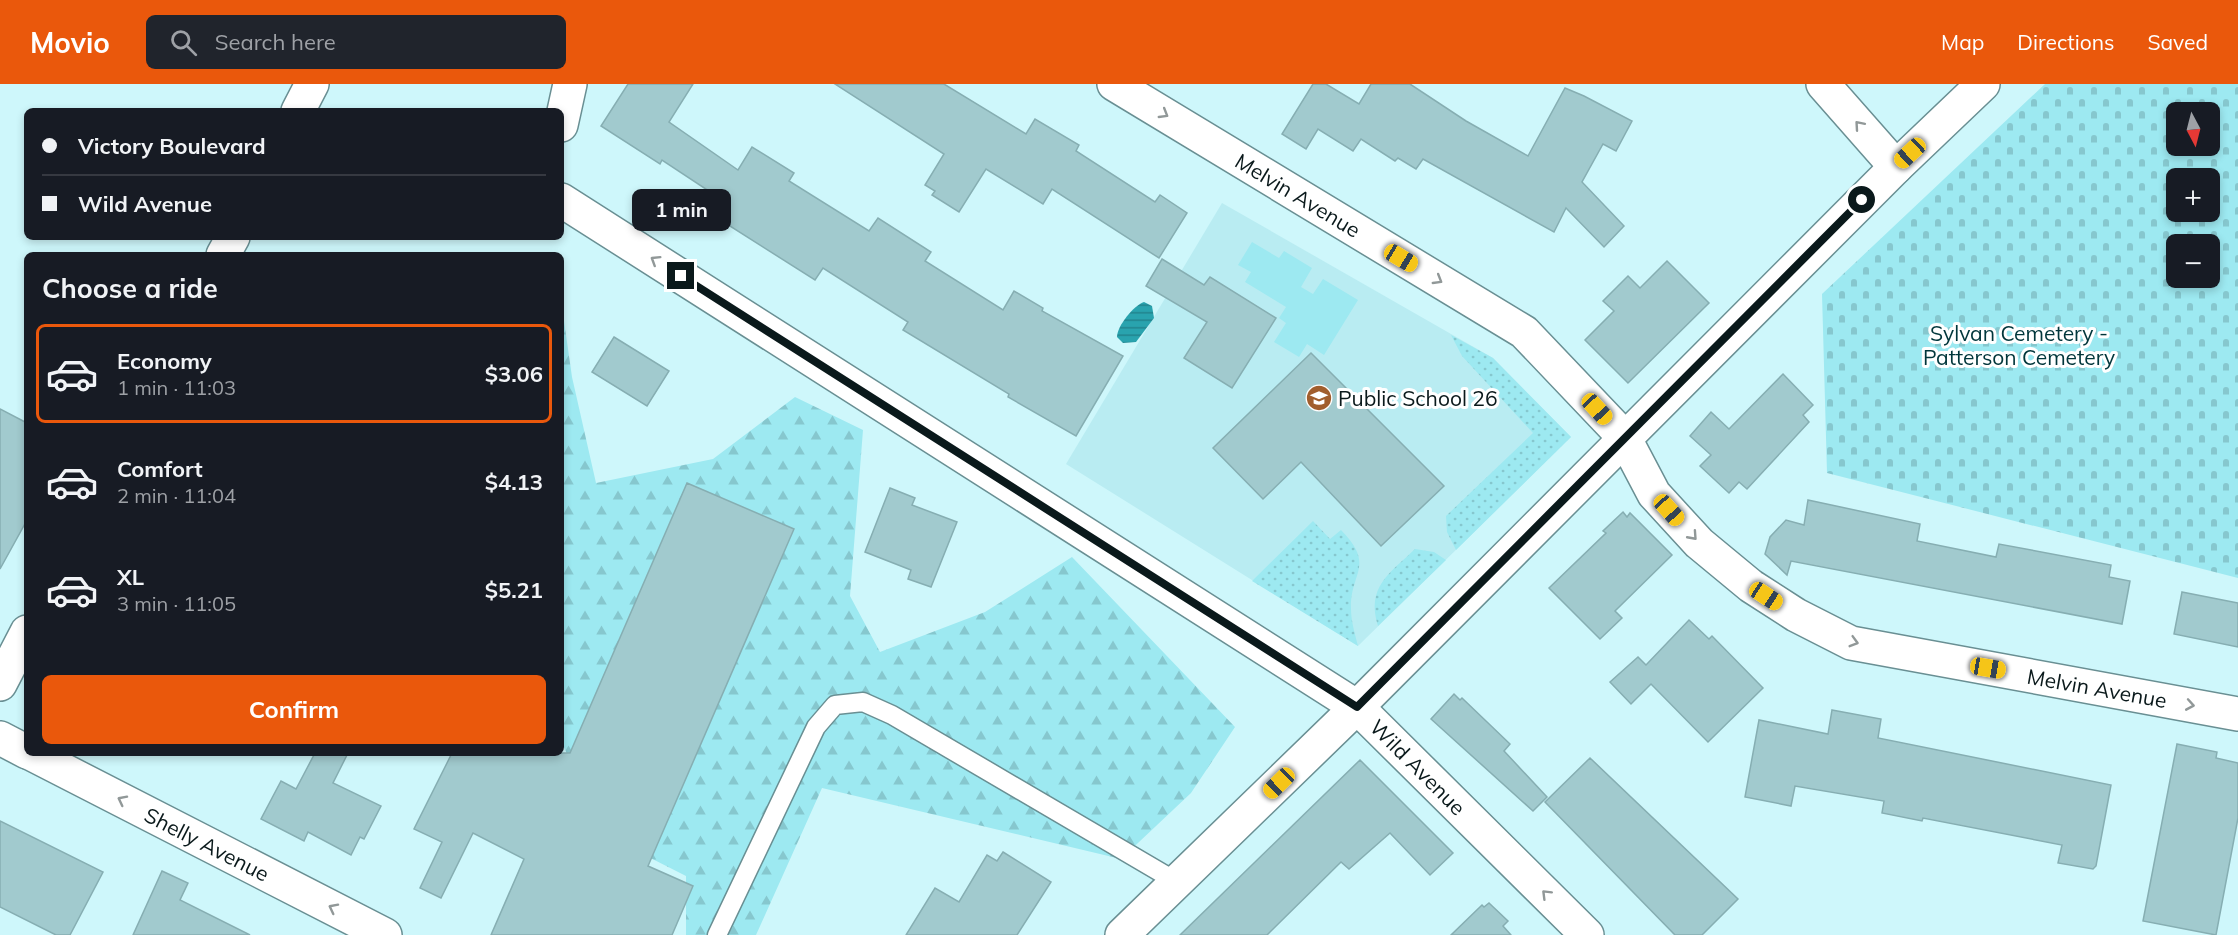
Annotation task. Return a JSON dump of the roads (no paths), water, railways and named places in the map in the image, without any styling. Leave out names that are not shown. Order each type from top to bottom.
[{"type":"street","points":[[300,108],[312,84]]},
{"type":"street","points":[[564,111],[570,84]]},
{"type":"street","name":"Melvin Avenue","points":[[1114,84],[1524,332],[1624,437],[1654,494],[1699,543],[1769,598],[1796,615],[1851,643],[2238,714]]},
{"type":"street","points":[[1823,84],[1896,166]]},
{"type":"street","points":[[1122,935],[1357,707],[1896,166],[1983,84]]},
{"type":"street","name":"Wild Avenue","points":[[564,202],[1357,707],[1587,935]]},
{"type":"street","points":[[0,684],[24,638]]},
{"type":"street","name":"Shelly Avenue","points":[[0,738],[24,750]]},
{"type":"street","name":"Shelly Avenue","points":[[36,756],[385,935]]},
{"type":"lane","points":[[717,935],[816,727],[835,705],[863,702],[902,721],[1177,882]]},
{"type":"place","name":"Public School 26","points":[[1319,398]]},
{"type":"park label","name":"Sylvan Cemetery - Patterson Cemetery","points":[[2019,345]]}]
